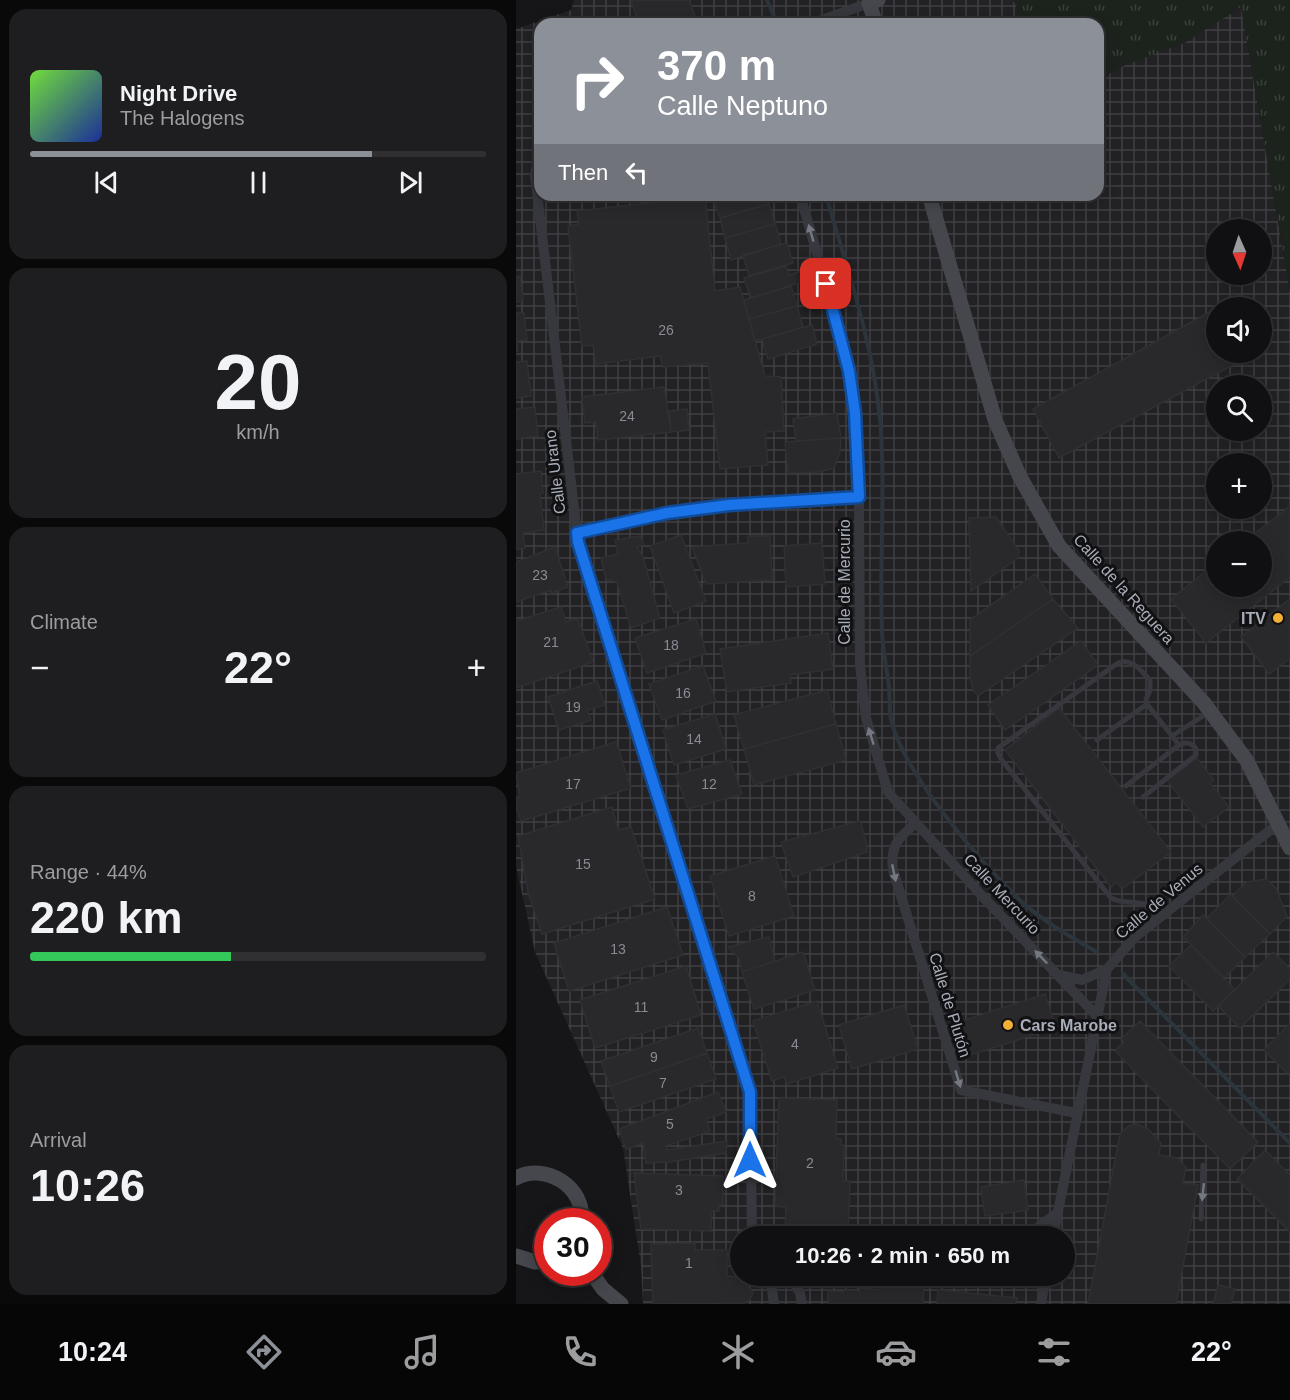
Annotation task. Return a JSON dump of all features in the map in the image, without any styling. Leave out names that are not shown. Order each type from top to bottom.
[{"type":"street","points":[[828,18],[874,2],[875,18]]},
{"type":"street","name":"Calle Urano","points":[[538,201],[581,553],[750,1092],[752,1226]]},
{"type":"street","name":"Calle de Mercurio","points":[[802,201],[849,371],[855,413],[859,497],[860,665],[866,718],[888,792]]},
{"type":"street","name":"Calle de la Reguera","points":[[931,201],[995,420],[1020,477],[1059,546],[1210,711],[1247,760],[1290,848]]},
{"type":"street","points":[[577,533],[667,513],[729,505],[859,497]]},
{"type":"street","name":"Calle Mercurio","points":[[888,792],[915,824],[1096,1015]]},
{"type":"street","name":"Calle de Plutón","points":[[915,824],[897,840],[892,859],[893,870],[961,1090],[1076,1113]]},
{"type":"street","name":"Calle de Venus","points":[[1055,1226],[1107,969],[1135,937],[1278,824]]},
{"type":"street","points":[[1058,975],[1082,980],[1107,969]]},
{"type":"street","points":[[516,1178],[533,1173],[548,1174],[561,1180],[572,1190],[580,1208]]},
{"type":"street","points":[[1040,1226],[1057,1213]]},
{"type":"street","points":[[516,1256],[534,1262]]},
{"type":"street","points":[[600,1286],[621,1304]]},
{"type":"street","points":[[772,1286],[774,1304]]},
{"type":"street","points":[[796,1286],[802,1304]]},
{"type":"street","points":[[1041,1304],[1044,1286]]},
{"type":"lane","points":[[1157,919],[1148,906],[1118,902],[1111,898],[998,753],[998,748],[1118,663],[1126,660],[1134,663],[1150,680],[1147,704],[1179,746]]},
{"type":"lane","points":[[1097,740],[1147,704]]},
{"type":"lane","points":[[1172,736],[1210,711]]},
{"type":"lane","points":[[1126,786],[1179,746],[1187,743],[1196,749],[1196,755],[1143,797]]},
{"type":"lane","points":[[1201,1219],[1203,1165]]},
{"type":"shaded area","points":[[574,0],[1013,0],[1023,18],[548,18],[571,10]]},
{"type":"shaded area","points":[[1241,7],[1290,292],[1290,1304],[643,1304],[641,1266],[623,1148],[535,952],[516,866],[516,29],[534,23],[534,201],[1104,201],[1104,77],[1127,64],[1184,43]]},
{"type":"green space","points":[[1013,0],[1290,0],[1290,292],[1241,7],[1184,43],[1127,64],[1104,77],[1104,18],[1023,18]]},
{"type":"building","points":[[631,0],[689,0],[696,18],[637,18]]},
{"type":"building","points":[[668,201],[705,201],[715,291],[740,287],[765,376],[781,377],[784,431],[765,432],[768,465],[720,469],[708,363],[663,367],[660,356],[596,364],[593,345],[582,346],[568,226],[579,224],[577,211]]},
{"type":"building","points":[[714,201],[768,201],[769,204],[720,218]]},
{"type":"building","points":[[769,204],[775,224],[725,238],[720,218]]},
{"type":"building","points":[[775,224],[781,244],[731,260],[725,238]]},
{"type":"building","points":[[787,243],[793,263],[749,276],[743,255]]},
{"type":"building","points":[[786,266],[789,275],[802,271],[805,281],[751,298],[744,278]]},
{"type":"building","points":[[520,276],[523,301],[516,302],[516,277]]},
{"type":"building","points":[[791,286],[797,306],[749,319],[744,300]]},
{"type":"building","points":[[797,306],[803,327],[755,341],[749,319]]},
{"type":"building","points":[[516,313],[524,313],[527,340],[517,341],[518,351],[516,351]]},
{"type":"building","points":[[1206,314],[1206,363],[1236,363],[1214,375],[1206,375],[1206,379],[1059,458],[1033,409]]},
{"type":"building","points":[[812,325],[817,344],[768,359],[762,339]]},
{"type":"building","points":[[527,361],[531,396],[516,398],[516,362]]},
{"type":"building","points":[[664,387],[671,432],[598,440],[596,422],[585,423],[582,397]]},
{"type":"building","points":[[535,407],[538,436],[516,439],[516,409]]},
{"type":"building","points":[[687,409],[689,430],[671,432],[669,411]]},
{"type":"building","points":[[837,413],[841,438],[796,441],[793,419]]},
{"type":"building","points":[[841,438],[840,452],[834,468],[818,472],[788,473],[785,442]]},
{"type":"building","points":[[541,471],[543,493],[540,494],[544,530],[523,533],[525,548],[516,549],[516,474]]},
{"type":"building","points":[[1290,506],[1290,577],[1272,591],[1272,531],[1258,531]]},
{"type":"building","points":[[996,517],[1019,551],[1018,558],[971,591],[969,518]]},
{"type":"building","points":[[681,535],[706,601],[674,613],[650,546]]},
{"type":"building","points":[[640,536],[644,545],[637,547],[643,557],[660,618],[631,628],[617,582],[606,579],[601,558],[618,554],[615,540]]},
{"type":"building","points":[[748,536],[770,536],[772,580],[706,584],[692,547],[748,543]]},
{"type":"building","points":[[822,543],[825,584],[786,587],[784,546]]},
{"type":"building","points":[[555,547],[568,587],[551,593],[551,590],[516,602],[516,562]]},
{"type":"building","points":[[1206,571],[1206,597],[1265,597],[1206,643],[1171,599]]},
{"type":"building","points":[[1035,574],[1053,599],[970,656],[970,620]]},
{"type":"building","points":[[1053,599],[1078,628],[978,696],[973,690],[970,677],[970,656]]},
{"type":"building","name":"ITV","points":[[1290,599],[1290,658],[1269,674],[1241,637]]},
{"type":"building","points":[[561,607],[566,622],[578,619],[593,662],[516,688],[516,621]]},
{"type":"building","points":[[696,619],[706,653],[647,673],[635,638]]},
{"type":"building","points":[[828,633],[833,669],[790,675],[791,683],[727,692],[720,649]]},
{"type":"building","points":[[1081,641],[1098,665],[1005,730],[988,705]]},
{"type":"building","points":[[703,666],[716,701],[662,720],[649,684]]},
{"type":"building","points":[[597,681],[605,705],[587,710],[591,720],[559,730],[548,697]]},
{"type":"building","points":[[827,690],[836,724],[744,749],[734,715]]},
{"type":"building","points":[[1059,708],[1171,852],[1122,889],[1117,882],[1111,887],[1005,750]]},
{"type":"building","points":[[715,714],[726,749],[674,765],[663,730]]},
{"type":"building","points":[[836,724],[846,760],[754,785],[744,749]]},
{"type":"building","points":[[616,742],[631,788],[521,821],[516,808],[516,798],[520,796],[516,773]]},
{"type":"building","points":[[1197,758],[1214,780],[1210,783],[1229,807],[1203,827],[1167,780]]},
{"type":"building","points":[[730,760],[742,794],[688,809],[676,775]]},
{"type":"building","points":[[612,807],[618,830],[631,827],[655,899],[542,934],[528,892],[518,836]]},
{"type":"building","points":[[860,821],[867,852],[793,877],[781,842]]},
{"type":"building","points":[[775,856],[794,916],[729,936],[710,876]]},
{"type":"building","points":[[1266,879],[1276,888],[1287,916],[1270,934],[1232,896],[1247,882]]},
{"type":"building","points":[[1231,894],[1270,934],[1245,957],[1207,918]]},
{"type":"building","points":[[667,907],[683,955],[569,991],[554,943]]},
{"type":"building","points":[[1203,915],[1245,957],[1224,978],[1183,937]]},
{"type":"building","points":[[769,937],[775,961],[742,972],[739,958],[728,947]]},
{"type":"building","points":[[1191,945],[1235,990],[1213,1011],[1169,966]]},
{"type":"building","points":[[803,952],[815,990],[754,1009],[742,972]]},
{"type":"building","points":[[1273,952],[1290,969],[1290,979],[1240,1028],[1218,1006]]},
{"type":"building","points":[[686,966],[701,1015],[595,1048],[580,1000]]},
{"type":"building","name":"Cars Marobe","points":[[1045,994],[1056,1028],[970,1055],[959,1022]]},
{"type":"building","points":[[817,1001],[838,1068],[787,1084],[784,1077],[772,1081],[753,1021]]},
{"type":"building","points":[[904,1005],[918,1049],[852,1069],[839,1025]]},
{"type":"building","points":[[1140,1021],[1258,1142],[1230,1169],[1115,1051],[1124,1042],[1121,1039]]},
{"type":"building","points":[[1290,1023],[1290,1072],[1288,1074],[1264,1050]]},
{"type":"building","points":[[698,1028],[707,1053],[610,1086],[601,1061]]},
{"type":"building","points":[[707,1053],[716,1079],[619,1112],[610,1086]]},
{"type":"building","points":[[718,1092],[726,1112],[706,1119],[710,1131],[666,1146],[667,1150],[727,1141],[726,1153],[669,1162],[646,1163],[643,1143],[626,1149],[619,1129]]},
{"type":"building","points":[[779,1098],[837,1100],[836,1139],[841,1139],[841,1145],[844,1145],[843,1181],[850,1181],[848,1226],[785,1226],[786,1207],[775,1206]]},
{"type":"building","points":[[1136,1124],[1148,1129],[1161,1143],[1159,1155],[1178,1158],[1186,1168],[1183,1183],[1198,1185],[1176,1304],[1088,1304],[1120,1134],[1129,1126]]},
{"type":"building","points":[[1265,1150],[1290,1175],[1290,1232],[1237,1179]]},
{"type":"building","points":[[634,1173],[723,1176],[723,1205],[719,1205],[719,1211],[711,1211],[711,1231],[641,1229]]},
{"type":"building","points":[[1024,1180],[1028,1210],[985,1216],[981,1187]]},
{"type":"building","points":[[695,1243],[695,1250],[727,1250],[727,1276],[730,1276],[730,1286],[747,1286],[753,1293],[749,1301],[743,1303],[653,1304],[651,1244]]},
{"type":"building","points":[[1218,1285],[1235,1289],[1231,1304],[1213,1304]]},
{"type":"building","points":[[924,1286],[923,1304],[828,1304],[828,1291]]},
{"type":"building","points":[[938,1290],[1017,1298],[1016,1304],[937,1304]]},
{"type":"waterway","points":[[767,0],[775,18]]},
{"type":"waterway","points":[[828,201],[858,306],[877,391],[882,446],[882,633],[891,719],[898,741],[910,765],[927,790],[986,865],[1039,916],[1097,952]]},
{"type":"waterway","points":[[1123,974],[1290,1143]]},
{"type":"place","name":"ITV","points":[[1278,618]]},
{"type":"place","name":"Cars Marobe","points":[[1008,1025]]},
{"type":"route","points":[[750,1160],[750,1092],[577,533],[667,513],[729,505],[859,497],[855,413],[849,371],[826,284]]}]
